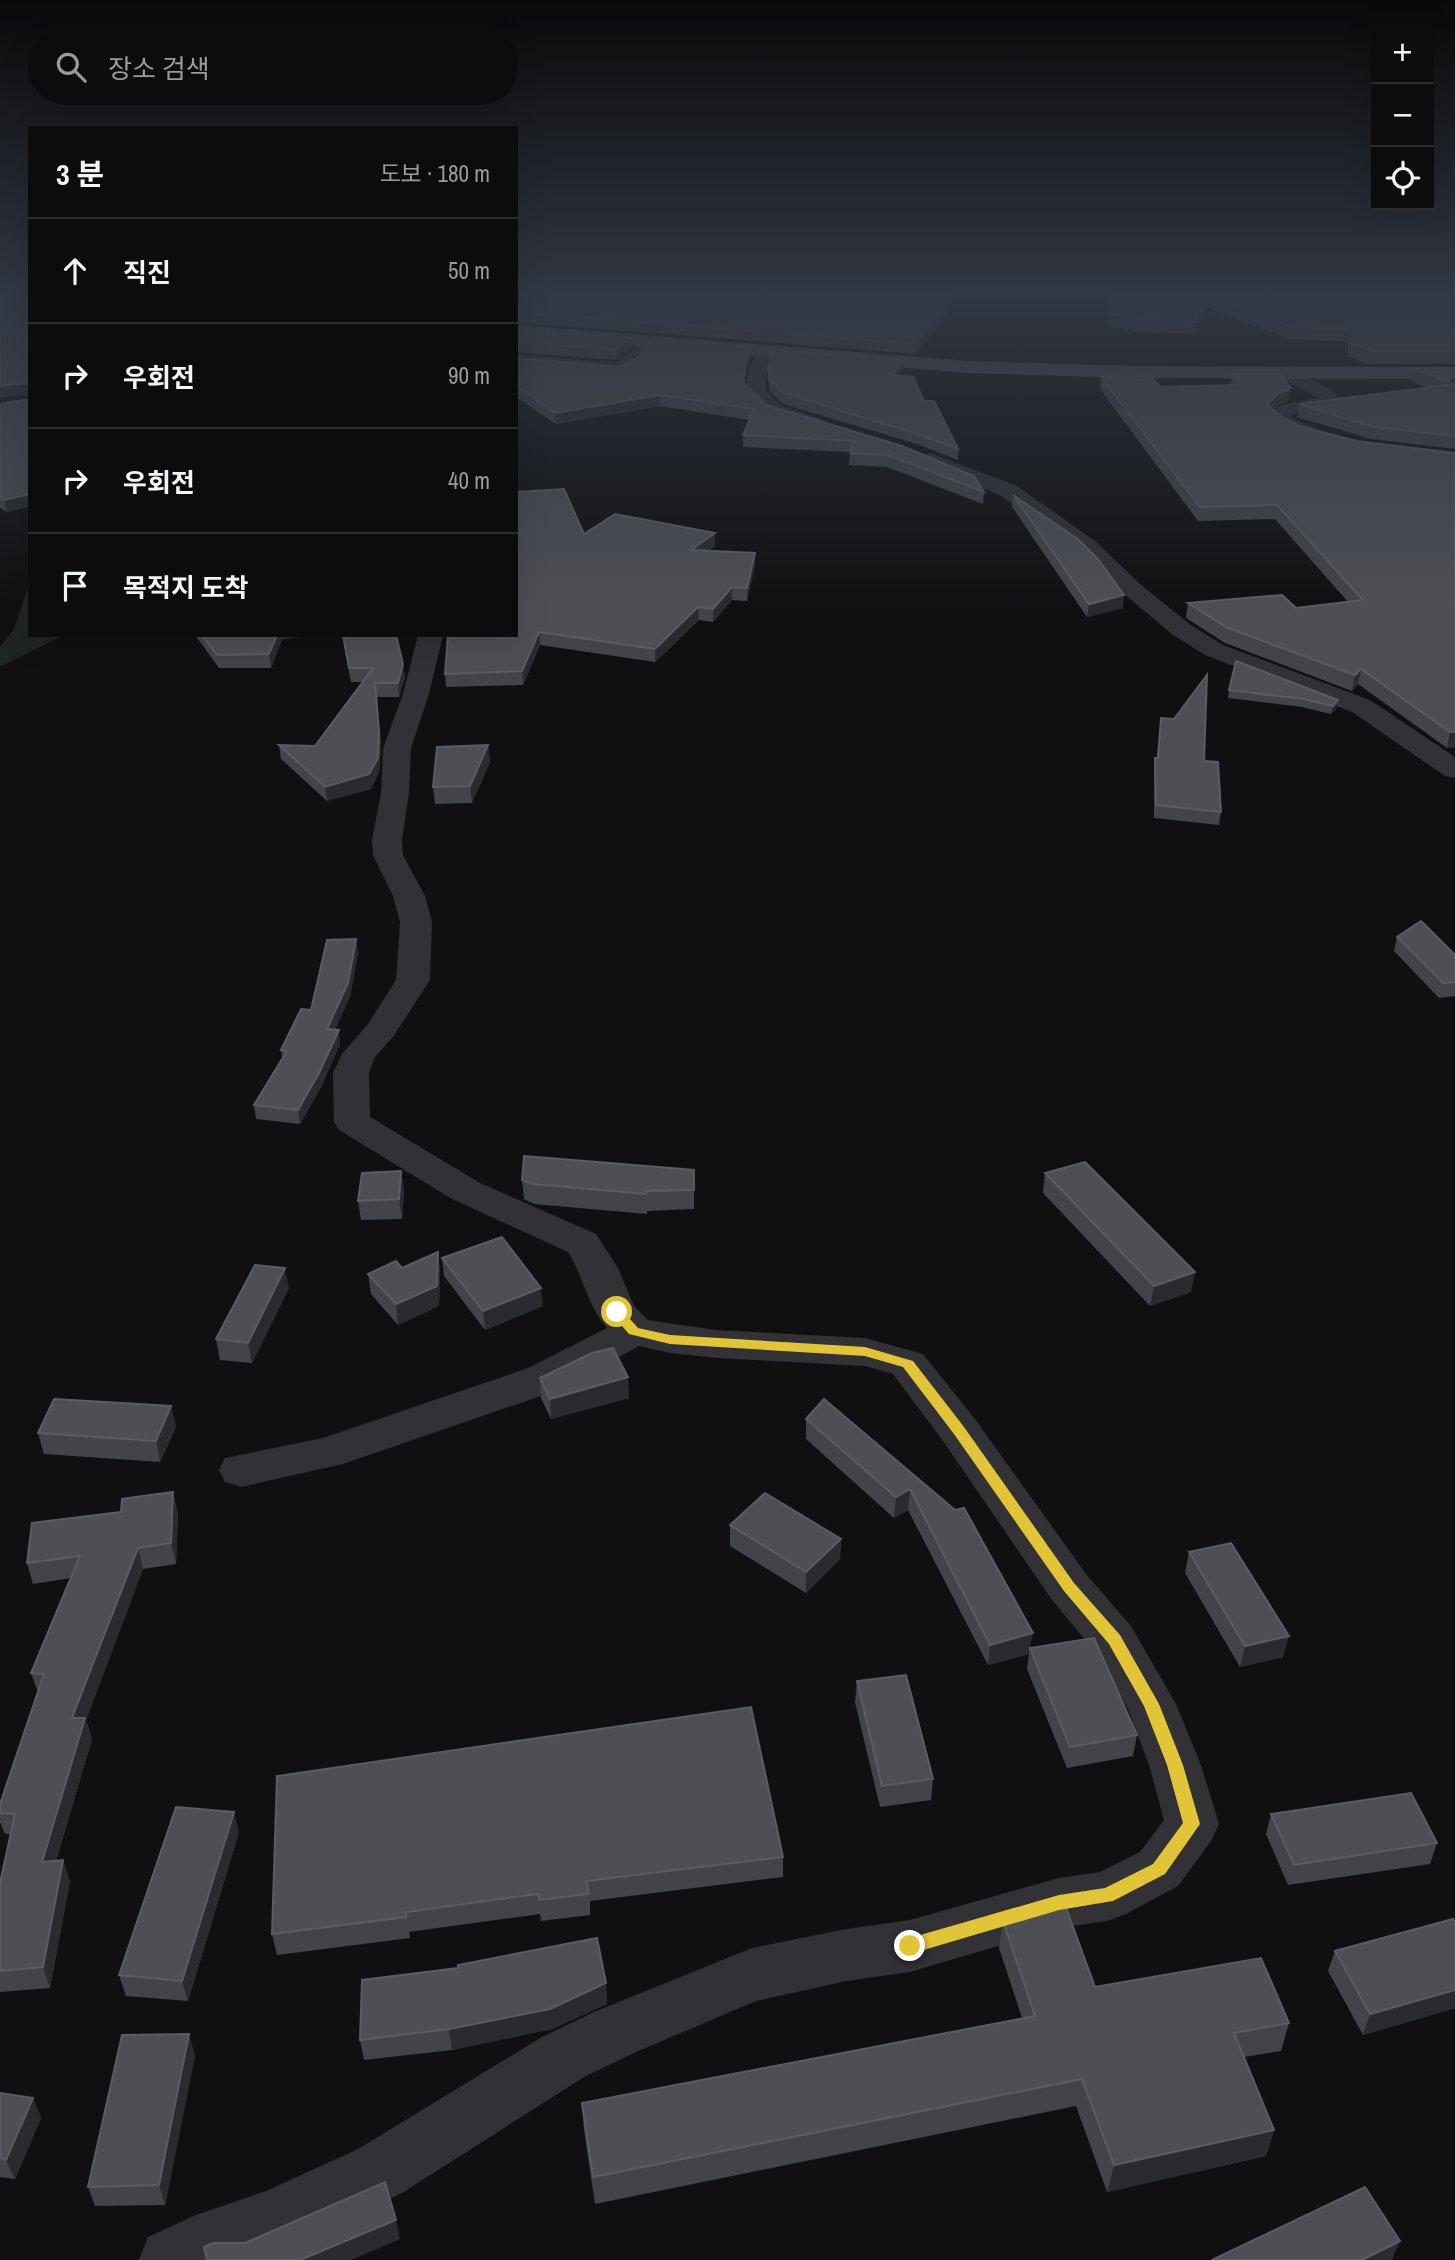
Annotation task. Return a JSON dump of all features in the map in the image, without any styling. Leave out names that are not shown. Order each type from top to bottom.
[{"type":"street","points":[[761,397],[775,410],[830,427]]},
{"type":"street","points":[[1330,397],[1332,399],[1327,402],[1288,410],[1280,413],[1278,417],[1344,444]]},
{"type":"street","points":[[909,451],[1009,491],[1087,547],[1182,630],[1214,650],[1362,706],[1455,770]]},
{"type":"street","points":[[171,2260],[196,2247],[274,2220],[380,2171],[563,2057],[615,2032],[752,1975],[846,1955],[910,1946],[1059,1903],[1107,1896],[1159,1869],[1192,1824],[1175,1765],[1152,1704],[1114,1640],[1062,1578],[959,1430],[908,1364],[865,1352],[716,1344],[670,1339],[634,1331],[617,1312],[598,1268],[582,1243],[466,1192],[352,1122],[351,1073],[359,1054],[381,1030],[413,980],[416,922],[409,896],[388,855],[387,839],[395,793],[397,748],[416,694],[430,637]]},
{"type":"street","points":[[241,1470],[327,1453],[531,1383],[634,1331]]},
{"type":"shaded area","points":[[28,587],[28,637],[60,637],[0,667],[0,647],[14,629]]},
{"type":"building","points":[[533,397],[646,397],[555,413]]},
{"type":"building","points":[[677,397],[758,397],[766,405],[902,446],[974,476],[984,492],[888,455],[850,453],[854,441],[743,435],[754,409]]},
{"type":"building","points":[[798,397],[922,397],[924,401],[934,401],[958,449]]},
{"type":"building","points":[[1117,397],[1274,397],[1267,404],[1281,417],[1302,427],[1357,441],[1455,453],[1455,732],[1450,732],[1361,669],[1355,675],[1228,628],[1188,603],[1282,595],[1296,608],[1363,600],[1277,505],[1200,507]]},
{"type":"building","points":[[1350,397],[1455,397],[1455,436],[1374,427],[1299,404]]},
{"type":"building","points":[[28,399],[28,494],[4,500],[0,497],[0,404]]},
{"type":"building","points":[[564,489],[584,534],[615,514],[715,533],[691,550],[755,553],[747,588],[732,587],[713,609],[698,607],[655,649],[539,632],[522,671],[445,674],[448,637],[518,637],[518,492]]},
{"type":"building","points":[[1013,495],[1079,540],[1097,558],[1124,595],[1089,604]]},
{"type":"building","points":[[204,637],[276,637],[269,654],[217,655]]},
{"type":"building","points":[[343,637],[396,637],[403,664],[398,683],[375,683],[378,758],[369,774],[325,787],[279,745],[315,746],[373,668],[349,668]]},
{"type":"building","points":[[1236,661],[1338,700],[1333,706],[1304,699],[1229,690]]},
{"type":"building","points":[[1207,675],[1204,761],[1218,762],[1221,812],[1156,805],[1155,758],[1158,758],[1161,718],[1174,719]]},
{"type":"building","points":[[488,745],[470,786],[433,787],[437,747]]},
{"type":"building","points":[[1421,921],[1455,955],[1455,982],[1443,983],[1397,937]]},
{"type":"building","points":[[356,939],[348,983],[327,1029],[339,1030],[298,1110],[254,1105],[287,1051],[281,1050],[301,1009],[311,1010],[327,940]]},
{"type":"building","points":[[524,1156],[694,1170],[694,1190],[647,1191],[646,1194],[533,1184],[522,1180]]},
{"type":"building","points":[[1085,1162],[1195,1272],[1154,1286],[1045,1173]]},
{"type":"building","points":[[401,1171],[399,1199],[358,1201],[362,1173]]},
{"type":"building","points":[[502,1237],[541,1288],[483,1311],[442,1258]]},
{"type":"building","points":[[438,1252],[437,1286],[396,1304],[368,1274],[396,1261],[402,1268]]},
{"type":"building","points":[[255,1265],[285,1268],[248,1343],[216,1339]]},
{"type":"building","points":[[613,1348],[628,1377],[550,1399],[540,1378],[592,1353]]},
{"type":"building","points":[[54,1399],[171,1406],[156,1441],[38,1433]]},
{"type":"building","points":[[824,1399],[955,1510],[964,1508],[1033,1633],[990,1645],[910,1489],[896,1497],[806,1419]]},
{"type":"building","points":[[173,1492],[171,1543],[138,1548],[72,1718],[85,1718],[42,1862],[63,1860],[43,1967],[0,1971],[0,1883],[15,1814],[0,1813],[0,1804],[44,1674],[31,1673],[80,1556],[27,1563],[32,1523],[121,1512],[122,1499]]},
{"type":"building","points":[[765,1493],[841,1539],[806,1572],[730,1525]]},
{"type":"building","points":[[1231,1543],[1289,1636],[1245,1646],[1189,1552]]},
{"type":"building","points":[[1094,1638],[1137,1735],[1070,1747],[1030,1648]]},
{"type":"building","points":[[906,1675],[933,1779],[882,1786],[857,1681]]},
{"type":"building","points":[[751,1707],[783,1857],[586,1881],[589,1894],[539,1900],[538,1894],[406,1912],[406,1917],[272,1934],[277,1776]]},
{"type":"building","points":[[1411,1793],[1437,1843],[1294,1865],[1271,1814]]},
{"type":"building","points":[[176,1807],[234,1812],[182,1981],[119,1975]]},
{"type":"building","points":[[1065,1905],[1095,1987],[1261,1958],[1289,2023],[1234,2033],[1274,2130],[1114,2165],[1082,2079],[593,2177],[582,2103],[1035,2016],[1003,1921]]},
{"type":"building","points":[[1453,1919],[1455,1990],[1370,2014],[1335,1951]]},
{"type":"building","points":[[597,1938],[606,1983],[550,2009],[449,2029],[360,2040],[362,1980],[458,1968],[458,1965]]},
{"type":"building","points":[[189,2034],[159,2185],[88,2187],[122,2035]]},
{"type":"building","points":[[0,2093],[33,2098],[6,2160],[0,2158]]},
{"type":"building","points":[[385,2182],[396,2220],[300,2260],[207,2260],[204,2247],[213,2243],[245,2243]]},
{"type":"building","points":[[1365,2187],[1400,2241],[1362,2260],[1212,2260]]},
{"type":"route","points":[[617,1312],[634,1331],[670,1339],[865,1352],[908,1364],[959,1430],[1069,1587],[1114,1640],[1152,1704],[1175,1765],[1192,1824],[1159,1869],[1107,1896],[1059,1903],[910,1946]]}]
